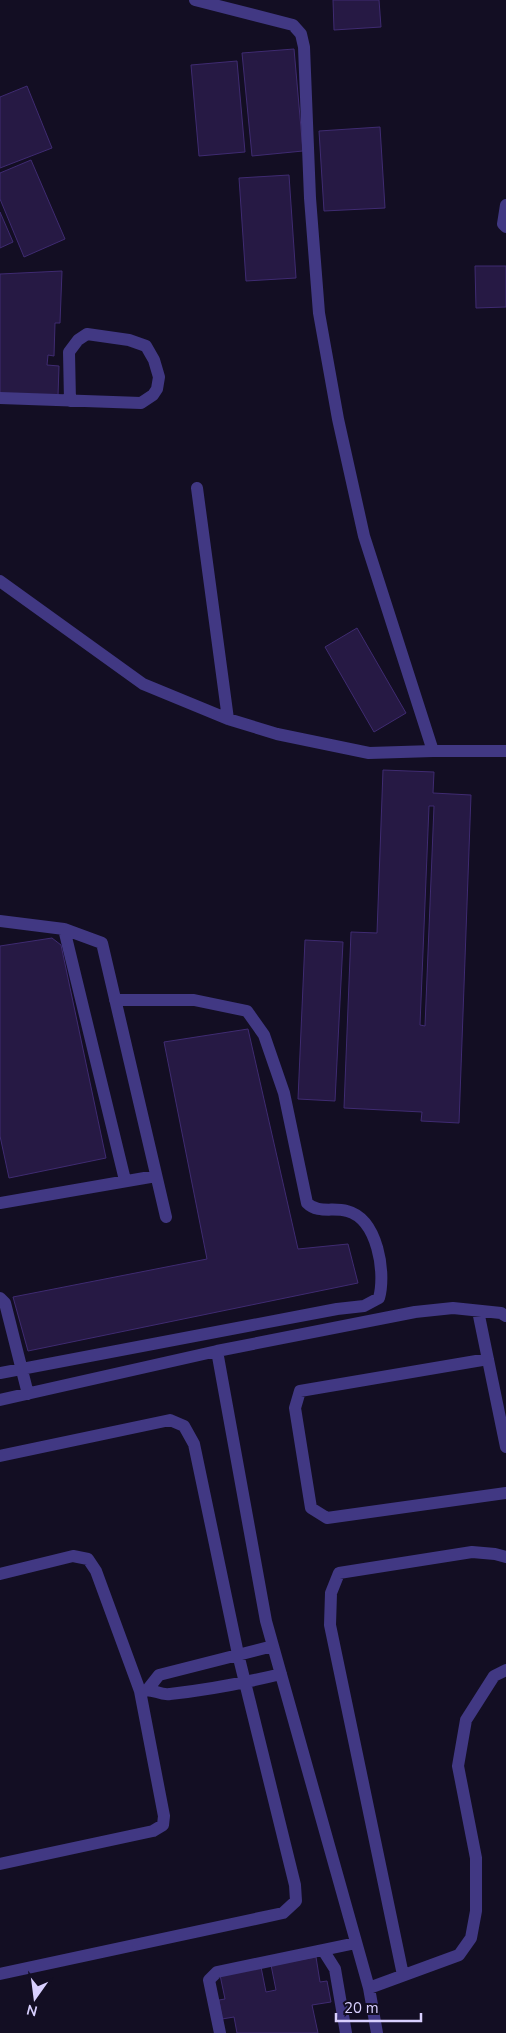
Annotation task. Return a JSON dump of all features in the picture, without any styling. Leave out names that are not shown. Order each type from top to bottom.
[{"type":"street","points":[[195,0],[293,25],[302,34],[310,198],[319,313],[327,361],[364,536],[433,751]]},
{"type":"street","points":[[506,205],[503,224],[506,227]]},
{"type":"street","points":[[0,398],[70,402],[140,402],[153,395],[157,389],[159,378],[154,360],[146,346],[129,340],[87,334],[78,340],[69,352],[70,402]]},
{"type":"street","points":[[196,488],[228,719]]},
{"type":"street","points":[[0,581],[143,684],[228,719],[277,734],[369,753],[506,751]]},
{"type":"street","points":[[0,921],[64,929],[102,944],[166,1217]]},
{"type":"street","points":[[64,929],[126,1180]]},
{"type":"street","points":[[0,1373],[336,1309],[364,1306],[379,1298],[382,1287],[375,1238],[366,1224],[356,1215],[347,1211],[312,1209],[307,1204],[284,1092],[264,1035],[248,1011],[194,1000],[115,1000]]},
{"type":"street","points":[[0,1202],[156,1176]]},
{"type":"street","points":[[0,1298],[5,1303],[28,1394]]},
{"type":"street","points":[[0,1400],[217,1351],[415,1312],[453,1308],[501,1313],[506,1316]]},
{"type":"street","points":[[478,1310],[506,1447]]},
{"type":"street","points":[[217,1351],[266,1620],[356,1943],[377,2033]]},
{"type":"street","points":[[488,1359],[300,1391],[295,1408],[312,1508],[327,1518],[506,1493]]},
{"type":"street","points":[[0,1456],[170,1420],[184,1426],[194,1444],[238,1654],[295,1885],[296,1901],[283,1913],[0,1974]]},
{"type":"street","points":[[403,1975],[330,1625],[331,1593],[338,1573],[472,1552],[506,1557]]},
{"type":"street","points":[[0,1574],[73,1556],[88,1559],[96,1572],[144,1690],[164,1816],[163,1825],[153,1831],[0,1864]]},
{"type":"street","points":[[144,1690],[159,1675],[273,1646]]},
{"type":"street","points":[[368,1988],[459,1955],[471,1938],[476,1911],[476,1858],[458,1766],[466,1720],[494,1676],[506,1670]]},
{"type":"street","points":[[144,1690],[167,1695],[245,1683],[281,1674]]},
{"type":"street","points":[[220,2033],[209,1980],[217,1972],[356,1943]]},
{"type":"street","points":[[323,1950],[335,1970],[346,2033]]},
{"type":"building","points":[[333,0],[379,0],[381,27],[334,30]]},
{"type":"building","points":[[294,49],[303,151],[252,156],[242,53]]},
{"type":"building","points":[[237,61],[245,152],[199,156],[191,65]]},
{"type":"building","points":[[27,86],[52,148],[0,168],[0,97]]},
{"type":"building","points":[[380,127],[385,208],[324,211],[319,131]]},
{"type":"building","points":[[31,160],[65,239],[24,257],[0,199],[0,173]]},
{"type":"building","points":[[289,175],[296,278],[246,281],[239,178]]},
{"type":"building","points":[[0,212],[13,242],[0,248]]},
{"type":"building","points":[[475,266],[506,266],[506,307],[476,308]]},
{"type":"building","points":[[62,271],[60,323],[55,323],[54,356],[48,355],[47,365],[59,366],[58,396],[0,394],[0,274]]},
{"type":"building","points":[[357,628],[406,713],[374,732],[325,647]]},
{"type":"building","points":[[383,770],[434,772],[433,793],[471,795],[459,1123],[421,1121],[422,1112],[344,1108],[351,932],[377,933]],"holes":[[[429,806],[434,806],[425,1026],[420,1025]]]},
{"type":"building","points":[[52,938],[61,945],[106,1158],[9,1178],[0,1136],[0,946]]},
{"type":"building","points":[[305,940],[343,942],[335,1101],[298,1099]]},
{"type":"building","points":[[248,1029],[298,1249],[348,1244],[358,1283],[28,1351],[13,1297],[207,1259],[164,1042]]},
{"type":"building","points":[[316,1957],[320,1982],[327,1981],[331,2002],[312,2005],[318,2033],[237,2033],[234,2017],[222,2019],[219,2000],[225,1999],[220,1975],[261,1967],[266,1992],[276,1990],[271,1965]]}]
